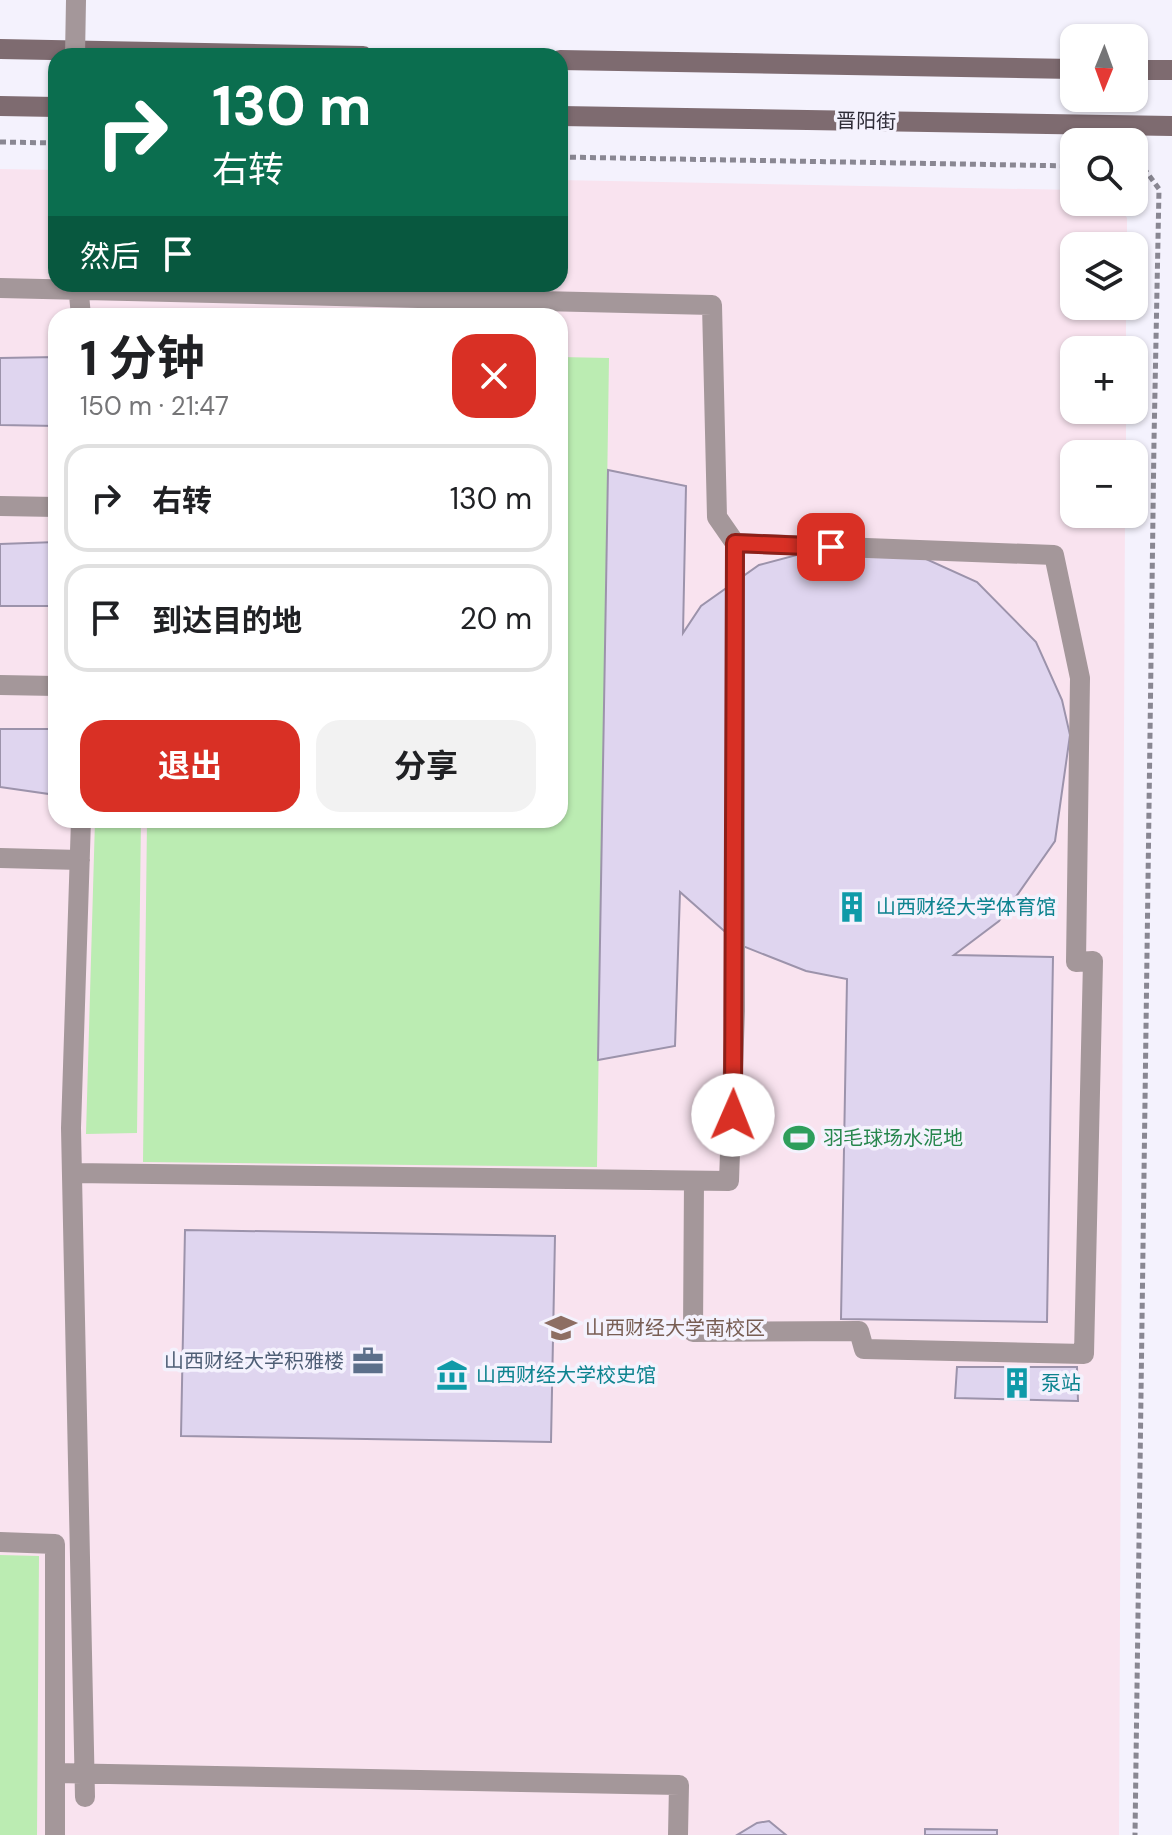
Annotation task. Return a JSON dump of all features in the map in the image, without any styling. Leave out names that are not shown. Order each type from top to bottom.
[{"type":"main road","points":[[0,49],[48,50]]},
{"type":"main road","points":[[568,60],[1060,69]]},
{"type":"main road","points":[[1148,70],[1172,70]]},
{"type":"main road","points":[[0,106],[48,107]]},
{"type":"main road","name":"晋阳街","points":[[568,116],[1172,126]]},
{"type":"street","points":[[75,48],[76,0]]},
{"type":"street","points":[[0,288],[48,287]]},
{"type":"street","points":[[72,1173],[729,1181],[732,1140],[735,543],[717,517],[712,305],[254,292]]},
{"type":"street","points":[[0,506],[48,507]]},
{"type":"street","points":[[694,1181],[693,1332],[859,1331],[864,1349],[1084,1354],[1093,961],[1076,962],[1080,678],[1054,555],[735,543]]},
{"type":"street","points":[[0,685],[48,686]]},
{"type":"street","points":[[81,828],[72,1173],[85,1797]]},
{"type":"street","points":[[0,858],[80,860]]},
{"type":"street","points":[[0,1542],[55,1544],[55,1835]]},
{"type":"street","points":[[55,1773],[679,1785],[678,1835]]},
{"type":"path","points":[[0,142],[48,143]]},
{"type":"path","points":[[568,157],[1060,166]]},
{"type":"path","points":[[1135,1835],[1153,473],[1160,228],[1159,189],[1148,174]]},
{"type":"shaded area","name":"山西财经大学南校区","points":[[0,169],[48,170],[48,292],[568,292],[568,180],[1060,190],[1060,216],[1126,216],[1127,232],[1060,232],[1060,320],[1126,320],[1126,336],[1060,336],[1060,424],[1126,424],[1126,440],[1060,440],[1060,528],[1125,528],[1119,1835],[0,1835]]},
{"type":"green space","points":[[568,357],[609,358],[597,1167],[143,1162],[147,828],[568,828]]},
{"type":"green space","points":[[95,828],[141,828],[137,1133],[86,1134]]},
{"type":"green space","points":[[0,1555],[39,1556],[37,1835],[0,1835]]},
{"type":"building","points":[[48,357],[48,426],[0,425],[0,358]]},
{"type":"building","name":"山西财经大学体育馆","points":[[608,470],[686,486],[683,633],[701,606],[759,565],[838,544],[904,549],[977,582],[1036,642],[1062,700],[1070,735],[1055,841],[999,921],[954,955],[1053,957],[1047,1322],[841,1319],[847,979],[806,971],[740,945],[680,892],[675,1046],[598,1060]]},
{"type":"building","points":[[48,542],[48,606],[0,606],[0,544]]},
{"type":"building","points":[[0,729],[48,729],[48,794],[0,787]]},
{"type":"building","points":[[185,1230],[555,1236],[551,1442],[181,1436]]},
{"type":"building","name":"泵站","points":[[957,1367],[1077,1367],[1078,1401],[955,1398]]},
{"type":"building","points":[[769,1821],[786,1835],[737,1835],[757,1823]]},
{"type":"building","points":[[925,1829],[997,1830],[997,1835],[925,1835]]},
{"type":"place","name":"山西财经大学体育馆","points":[[852,907]]},
{"type":"place","name":"羽毛球场水泥地","points":[[799,1138]]},
{"type":"place","name":"山西财经大学南校区","points":[[561,1328]]},
{"type":"place","name":"山西财经大学积雅楼","points":[[368,1361]]},
{"type":"place","name":"山西财经大学校史馆","points":[[452,1375]]},
{"type":"place","name":"泵站","points":[[1017,1383]]},
{"type":"route","points":[[733,1115],[735,543],[831,547]]}]
